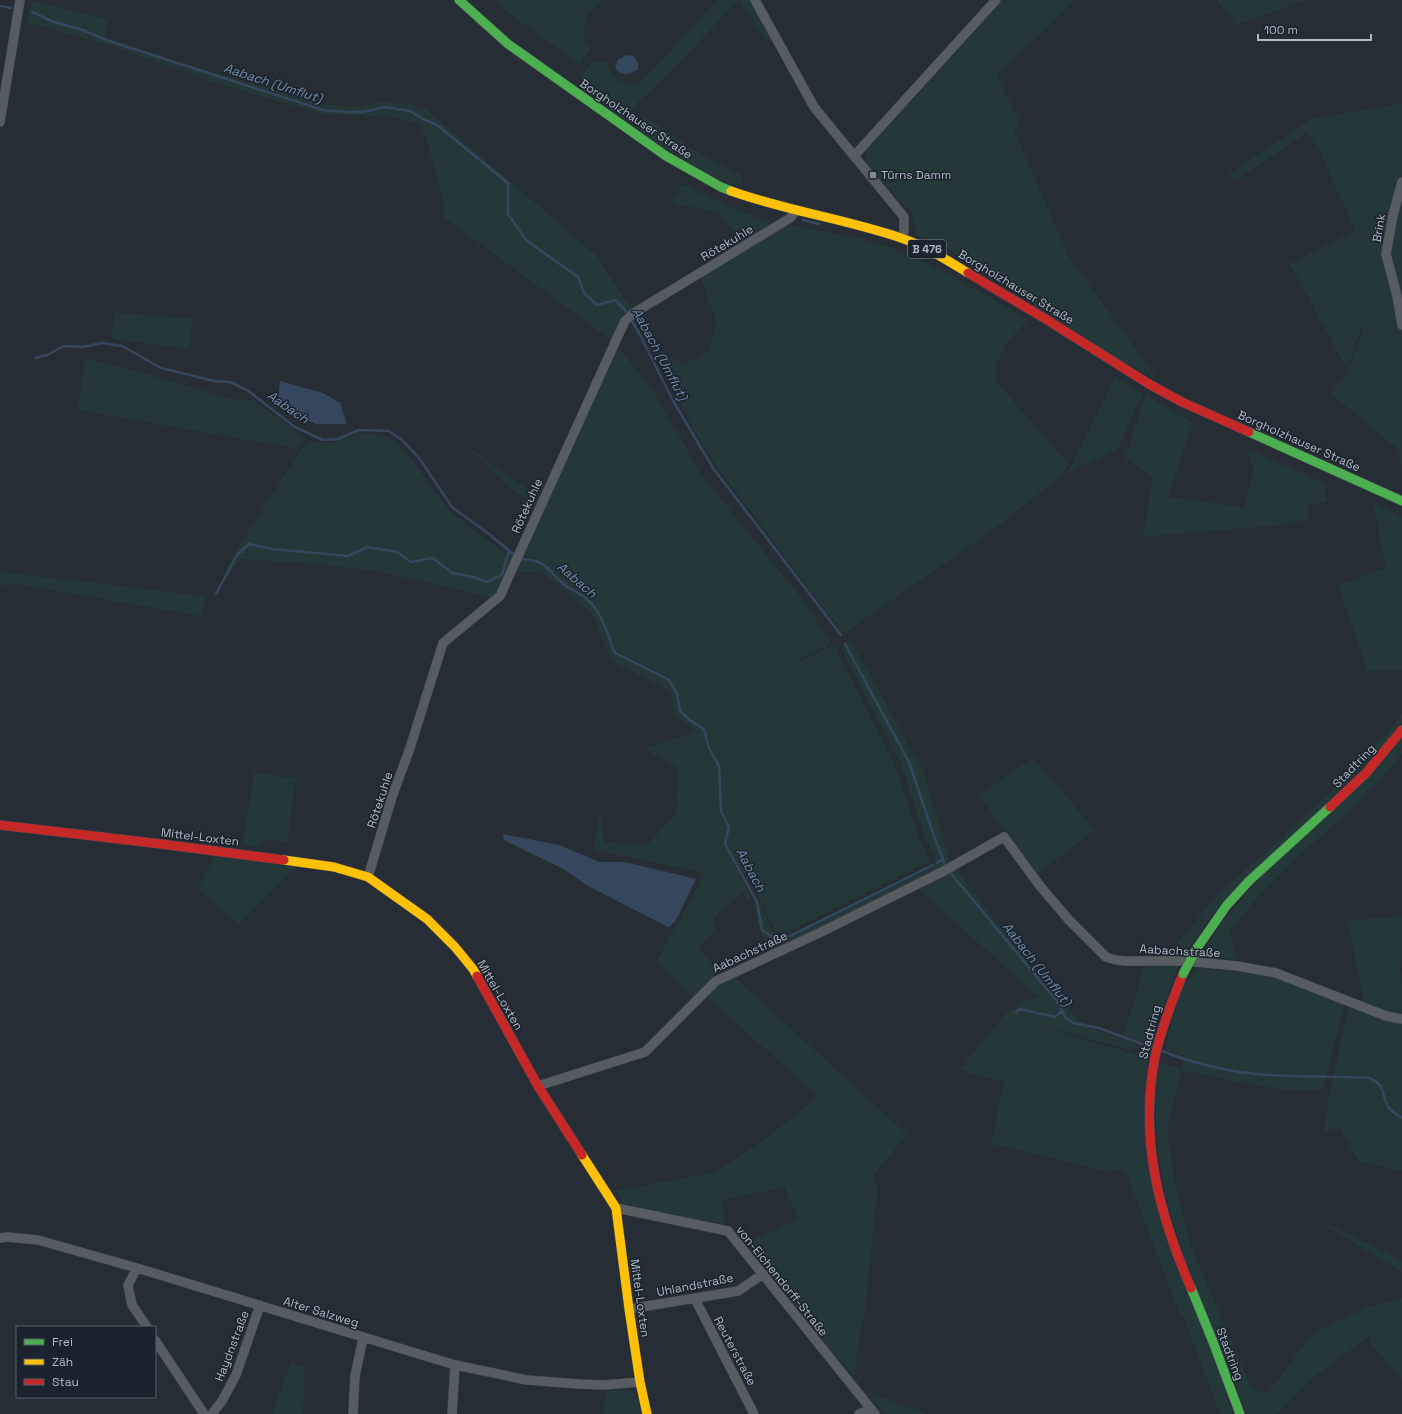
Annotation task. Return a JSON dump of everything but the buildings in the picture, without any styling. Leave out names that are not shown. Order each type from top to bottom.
[{"type":"street","points":[[0,122],[20,0]]},
{"type":"street","name":"Borgholzhauser Straße","points":[[458,0],[508,44],[666,156],[722,187],[756,200],[902,238],[934,252],[1044,318],[1149,384],[1182,402],[1402,501]]},
{"type":"street","points":[[755,0],[814,107],[904,217],[904,232],[902,238]]},
{"type":"street","points":[[854,156],[996,0]]},
{"type":"street","name":"Brink","points":[[1402,182],[1393,215],[1386,254],[1397,296],[1402,325]]},
{"type":"street","name":"Rötekuhle","points":[[368,877],[392,798],[410,748],[443,643],[500,596],[597,379],[625,321],[634,313],[790,218],[796,211]]},
{"type":"street","name":"Stadtring","points":[[1240,1414],[1210,1333],[1170,1235],[1160,1202],[1150,1136],[1149,1110],[1153,1068],[1169,1008],[1183,974],[1210,928],[1227,905],[1249,881],[1366,773],[1402,730]]},
{"type":"street","name":"Mittel-Loxten","points":[[0,825],[161,844],[334,867],[368,877],[427,919],[464,958],[472,969],[538,1086],[616,1208],[628,1309],[647,1414]]},
{"type":"street","name":"Aabachstraße","points":[[538,1086],[645,1052],[716,981],[818,934],[952,867],[1004,838],[1040,886],[1069,920],[1106,957],[1120,961],[1185,961],[1244,967],[1276,973],[1386,1016],[1402,1019]]},
{"type":"street","name":"von-Eichendorff-Straße","points":[[616,1208],[728,1231],[873,1412]]},
{"type":"street","name":"Alter Salzweg","points":[[0,1238],[7,1237],[38,1240],[137,1268],[362,1338],[456,1365],[535,1380],[604,1385],[640,1382]]},
{"type":"street","points":[[137,1268],[128,1285],[132,1305],[146,1326]]},
{"type":"street","name":"Uhlandstraße","points":[[628,1309],[738,1291],[763,1274]]},
{"type":"street","name":"Reuterstraße","points":[[694,1299],[754,1414]]},
{"type":"street","name":"Haydnstraße","points":[[212,1414],[222,1401],[236,1375],[260,1306]]},
{"type":"street","points":[[353,1414],[355,1376],[362,1338]]},
{"type":"street","points":[[156,1342],[204,1414]]},
{"type":"street","points":[[452,1414],[456,1365]]},
{"type":"street","points":[[859,1414],[873,1412]]},
{"type":"shaded area","points":[[32,0],[108,19],[105,37],[186,64],[322,104],[345,107],[386,102],[412,105],[427,110],[596,255],[632,310],[623,316],[611,340],[441,215],[445,208],[426,137],[419,124],[393,117],[322,114],[213,82],[112,46],[27,22]]},
{"type":"shaded area","points":[[494,0],[602,0],[587,15],[583,39],[590,49],[580,65],[509,13]]},
{"type":"shaded area","points":[[717,0],[739,0],[660,82],[638,102],[625,120],[582,86],[582,77],[592,62],[605,62],[617,80],[637,86]]},
{"type":"shaded area","points":[[739,0],[749,0],[774,44],[764,38]]},
{"type":"shaded area","points":[[1002,0],[1075,0],[997,76],[1020,122],[1014,131],[1069,257],[1154,374],[1154,378],[1123,362],[940,244],[917,236],[911,212],[869,168],[865,151],[955,54]]},
{"type":"shaded area","points":[[1217,0],[1307,0],[1236,25]]},
{"type":"shaded area","points":[[1402,103],[1402,479],[1399,450],[1331,394],[1348,371],[1364,326],[1362,326],[1347,370],[1290,264],[1355,230],[1318,147],[1306,133],[1235,181],[1228,175],[1310,119]]},
{"type":"shaded area","points":[[642,118],[651,120],[691,148],[743,176],[739,187],[706,173],[639,133],[635,127]]},
{"type":"shaded area","points":[[683,184],[744,212],[778,223],[744,243],[719,213],[677,204],[671,200]]},
{"type":"shaded area","points":[[787,225],[856,237],[899,251],[949,273],[1028,320],[1007,342],[996,365],[996,381],[1069,465],[1060,477],[990,532],[843,634],[715,464],[693,429],[672,384],[660,353],[685,364],[709,352],[717,322],[700,277]]},
{"type":"shaded area","points":[[114,312],[193,319],[189,349],[112,339]]},
{"type":"shaded area","points":[[616,345],[651,387],[701,474],[806,604],[832,644],[795,662],[796,663],[834,645],[894,763],[920,840],[930,861],[785,933],[775,931],[741,860],[746,873],[740,877],[752,899],[748,901],[743,893],[714,917],[715,930],[698,948],[722,975],[694,998],[657,961],[705,873],[594,850],[600,811],[604,842],[647,845],[676,814],[679,769],[644,749],[696,731],[699,732],[675,716],[670,691],[613,662],[590,611],[542,572],[518,572],[522,559],[538,559],[522,556]]},
{"type":"shaded area","points":[[85,359],[136,371],[240,401],[253,400],[306,439],[299,449],[78,410]]},
{"type":"shaded area","points":[[1115,377],[1143,393],[1117,450],[1068,472]]},
{"type":"shaded area","points":[[1146,395],[1193,423],[1168,497],[1244,507],[1254,471],[1246,448],[1324,483],[1327,502],[1307,505],[1310,518],[1291,524],[1143,537],[1153,478],[1125,458]]},
{"type":"shaded area","points":[[359,433],[381,435],[396,441],[449,510],[504,553],[514,556],[498,592],[491,598],[382,572],[317,564],[241,559],[230,573],[224,573],[241,542],[308,440],[328,443],[340,441]]},
{"type":"shaded area","points":[[462,442],[541,499],[536,505],[532,504],[510,488]]},
{"type":"shaded area","points":[[1373,502],[1402,516],[1402,671],[1368,671],[1338,586],[1386,567]]},
{"type":"shaded area","points":[[0,572],[206,596],[201,616],[10,583],[0,587]]},
{"type":"shaded area","points":[[851,640],[923,771],[950,861],[1016,947],[1082,1025],[1136,1044],[1136,1048],[1128,1050],[1018,1019],[1148,1058],[1145,1090],[1145,1137],[1233,1414],[1220,1414],[1185,1321],[1177,1307],[1126,1172],[1117,1170],[1110,1172],[991,1144],[1004,1082],[968,1073],[961,1068],[1007,1012],[1008,1013],[1022,1001],[1039,998],[919,889],[771,952],[760,931],[753,902],[759,900],[774,934],[785,936],[932,868],[936,857],[925,837],[901,763],[840,646]]},
{"type":"shaded area","points":[[1402,713],[1402,722],[1386,742],[1340,790],[1212,915],[1184,956],[1167,955],[1220,892],[1277,842],[1351,773],[1390,730]]},
{"type":"shaded area","points":[[1402,738],[1402,754],[1382,777],[1341,818],[1294,860],[1258,897],[1230,930],[1236,959],[1201,957],[1218,927],[1263,874]]},
{"type":"shaded area","points":[[1033,758],[1095,830],[1036,875],[979,795]]},
{"type":"shaded area","points":[[254,772],[281,777],[296,777],[287,842],[264,840],[258,847],[243,845]]},
{"type":"shaded area","points":[[215,856],[296,867],[239,924],[198,889]]},
{"type":"shaded area","points":[[1402,916],[1402,960],[1399,961],[1402,983],[1402,1016],[1364,1004],[1348,921]]},
{"type":"shaded area","points":[[1145,964],[1178,966],[1150,1044],[1124,1035]]},
{"type":"shaded area","points":[[1196,968],[1277,976],[1345,1005],[1322,1090],[1279,1089],[1181,1070],[1167,1127],[1175,1184],[1192,1249],[1251,1387],[1267,1394],[1309,1338],[1323,1328],[1366,1308],[1402,1298],[1402,1380],[1368,1340],[1374,1333],[1315,1376],[1276,1414],[1247,1414],[1184,1256],[1171,1215],[1162,1174],[1156,1132],[1156,1086],[1160,1062],[1181,1069],[1186,1056],[1165,1050],[1172,1020],[1182,990]]},
{"type":"shaded area","points":[[734,977],[907,1134],[872,1177],[878,1188],[864,1318],[859,1339],[854,1377],[807,1321],[748,1242],[798,1220],[785,1187],[722,1200],[725,1224],[624,1206],[617,1191],[715,1172],[767,1138],[818,1096],[708,998],[716,987]]},
{"type":"shaded area","points":[[1356,1007],[1402,1021],[1402,1171],[1359,1162],[1339,1127],[1324,1132],[1329,1095],[1348,1009]]},
{"type":"shaded area","points":[[1328,1224],[1402,1260],[1402,1272],[1331,1229]]},
{"type":"shaded area","points":[[291,1363],[305,1368],[303,1414],[272,1414]]},
{"type":"shaded area","points":[[631,1390],[637,1395],[641,1414],[604,1414],[605,1391]]},
{"type":"shaded area","points":[[868,1392],[927,1414],[884,1414]]},
{"type":"water","points":[[626,55],[634,56],[638,63],[638,69],[629,74],[623,74],[615,67],[618,60]]},
{"type":"water","points":[[280,381],[323,393],[340,403],[347,424],[316,424],[296,415],[278,402]]},
{"type":"water","points":[[503,834],[559,845],[600,862],[625,862],[696,879],[675,922],[668,927],[588,886],[565,870],[504,840]]},
{"type":"waterway","name":"Aabach (Umflut)","points":[[0,6],[11,8]]},
{"type":"waterway","name":"Aabach (Umflut)","points":[[32,12],[54,22],[83,30],[106,40],[323,110],[363,112],[385,107],[410,111],[437,125],[508,183],[508,214],[526,240],[578,277],[584,293],[597,305],[615,300],[625,310],[639,333],[672,399],[713,468],[841,635]]},
{"type":"waterway","points":[[803,220],[819,224]]},
{"type":"waterway","name":"Aabach","points":[[35,358],[47,355],[64,346],[83,347],[102,343],[122,346],[161,368],[214,381],[230,382],[247,390],[295,427],[323,440],[338,439],[359,430],[389,431],[402,440],[419,458],[452,507],[513,554]]},
{"type":"waterway","points":[[216,594],[237,555],[249,544],[272,549],[348,556],[367,547],[397,552],[411,562],[433,558],[452,573],[473,577],[487,582],[502,575],[509,551]]},
{"type":"waterway","name":"Aabach","points":[[522,559],[542,564],[565,585],[588,600],[599,613],[615,653],[669,680],[677,693],[680,711],[691,721],[704,729],[709,748],[719,766],[721,811],[729,827],[725,844],[757,902],[762,930],[771,936],[784,939],[933,865]]},
{"type":"waterway","name":"Aabach (Umflut)","points":[[845,644],[909,762],[946,867]]},
{"type":"waterway","name":"Aabach","points":[[937,863],[943,859]]},
{"type":"waterway","name":"Aabach (Umflut)","points":[[949,871],[1056,1000],[1066,1018],[1073,1023],[1099,1028],[1153,1048]]},
{"type":"waterway","points":[[1016,1013],[1019,1009],[1055,1017],[1062,1011]]},
{"type":"waterway","name":"Aabach (Umflut)","points":[[1160,1050],[1197,1063],[1255,1074],[1369,1078],[1381,1087],[1389,1108],[1402,1118]]},
{"type":"traffic: fast","points":[[459,0],[508,44],[666,156],[721,187],[731,191]]},
{"type":"traffic: fast","points":[[1249,432],[1402,501]]},
{"type":"traffic: fast","points":[[1197,948],[1227,905],[1249,881],[1330,807]]},
{"type":"traffic: fast","points":[[1183,974],[1197,948]]},
{"type":"traffic: fast","points":[[1191,1288],[1240,1414]]},
{"type":"traffic: slow","points":[[731,191],[773,204],[859,225],[910,241],[944,258],[968,273]]},
{"type":"traffic: slow","points":[[284,860],[334,867],[368,877],[427,919],[455,947],[477,976]]},
{"type":"traffic: slow","points":[[582,1155],[616,1208],[629,1309],[640,1382],[647,1414]]},
{"type":"traffic: jam","points":[[968,273],[1044,318],[1149,384],[1182,402],[1249,432]]},
{"type":"traffic: jam","points":[[1330,807],[1366,773],[1402,730]]},
{"type":"traffic: jam","points":[[0,825],[284,860]]},
{"type":"traffic: jam","points":[[1183,974],[1157,1047],[1151,1087],[1149,1117],[1151,1147],[1161,1204],[1191,1288]]},
{"type":"traffic: jam","points":[[477,976],[538,1086],[582,1155]]},
{"type":"place","name":"Türns Damm","points":[[873,175]]}]
